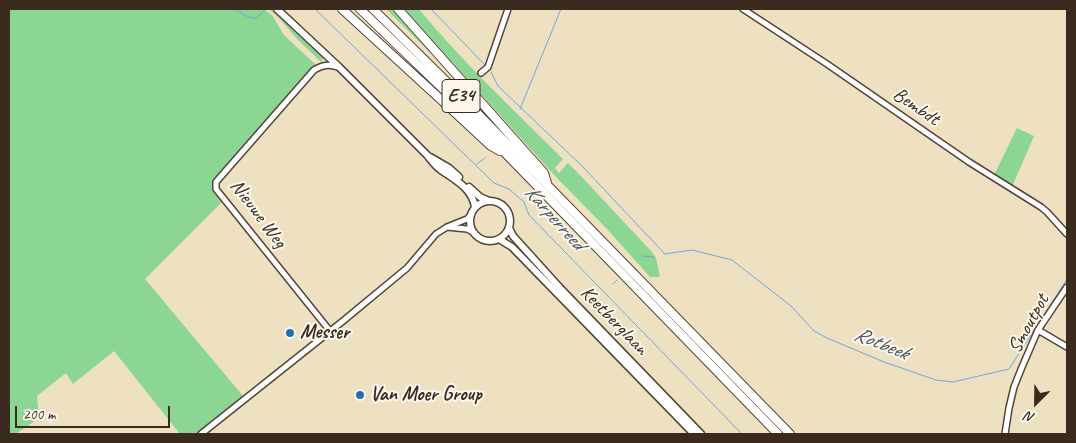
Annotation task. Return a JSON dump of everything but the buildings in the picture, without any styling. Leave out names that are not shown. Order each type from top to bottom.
[{"type":"highway","points":[[342,9],[491,146],[504,153]]},
{"type":"highway","name":"E34","points":[[360,9],[441,87],[778,434]]},
{"type":"highway","name":"E34","points":[[373,9],[548,184],[790,434]]},
{"type":"highway","points":[[398,9],[544,173],[548,184]]},
{"type":"main road","points":[[276,9],[339,67],[433,163],[454,178],[470,193],[475,207]]},
{"type":"main road","points":[[427,155],[449,168],[484,199],[500,204],[506,209],[510,218],[509,228],[505,234],[494,241],[478,238],[470,224],[470,216],[475,207],[489,201]]},
{"type":"main road","name":"Keetberglaan","points":[[509,228],[513,236],[560,288],[701,434]]},
{"type":"main road","name":"Keetberglaan","points":[[499,239],[512,247],[694,434]]},
{"type":"street","points":[[481,73],[488,67],[508,9]]},
{"type":"street","name":"Bembdt","points":[[744,9],[968,162],[1041,207],[1067,234]]},
{"type":"street","name":"Nieuwe Weg","points":[[330,331],[216,189],[216,182],[314,70],[322,65],[339,67]]},
{"type":"street","points":[[201,434],[407,268],[436,234],[470,216]]},
{"type":"street","points":[[447,227],[468,229],[473,232]]},
{"type":"street","name":"Smoutpot","points":[[1005,434],[1014,388],[1022,367],[1038,330],[1067,287]]},
{"type":"street","points":[[1038,330],[1067,347]]},
{"type":"green space","points":[[9,9],[264,9],[272,15],[284,35],[316,65],[212,181],[214,193],[222,202],[145,279],[243,396],[196,434],[180,434],[114,351],[73,384],[66,373],[37,396],[39,418],[16,434],[9,434]]},
{"type":"green space","points":[[269,9],[323,58],[321,62],[297,39]]},
{"type":"green space","points":[[386,9],[395,9],[453,75]]},
{"type":"green space","points":[[404,9],[419,9],[471,67],[563,159],[555,168],[559,173],[568,163],[580,175],[652,252],[656,258],[660,277],[650,277],[607,229],[556,177]]},
{"type":"green space","points":[[1017,128],[1034,136],[1012,187],[994,175]]},
{"type":"waterway","points":[[235,9],[242,14],[256,18],[266,9]]},
{"type":"waterway","name":"Karperreed","points":[[315,9],[494,183],[509,189],[524,202],[529,215],[742,434]]},
{"type":"waterway","points":[[431,9],[485,65]]},
{"type":"waterway","points":[[520,109],[561,9]]},
{"type":"waterway","points":[[491,72],[498,86],[582,166],[664,253]]},
{"type":"waterway","points":[[477,164],[485,158]]},
{"type":"waterway","name":"Rotbeek","points":[[664,254],[692,250],[732,260],[791,306],[814,331],[884,362],[936,380],[953,382],[1009,369],[1067,279]]},
{"type":"waterway","name":"Rotbeek","points":[[642,256],[654,257]]},
{"type":"waterway","name":"Rotbeek","points":[[613,284],[617,280]]},
{"type":"place","name":"Messer","points":[[290,333]]},
{"type":"place","name":"Van Moer Group","points":[[360,395]]}]
